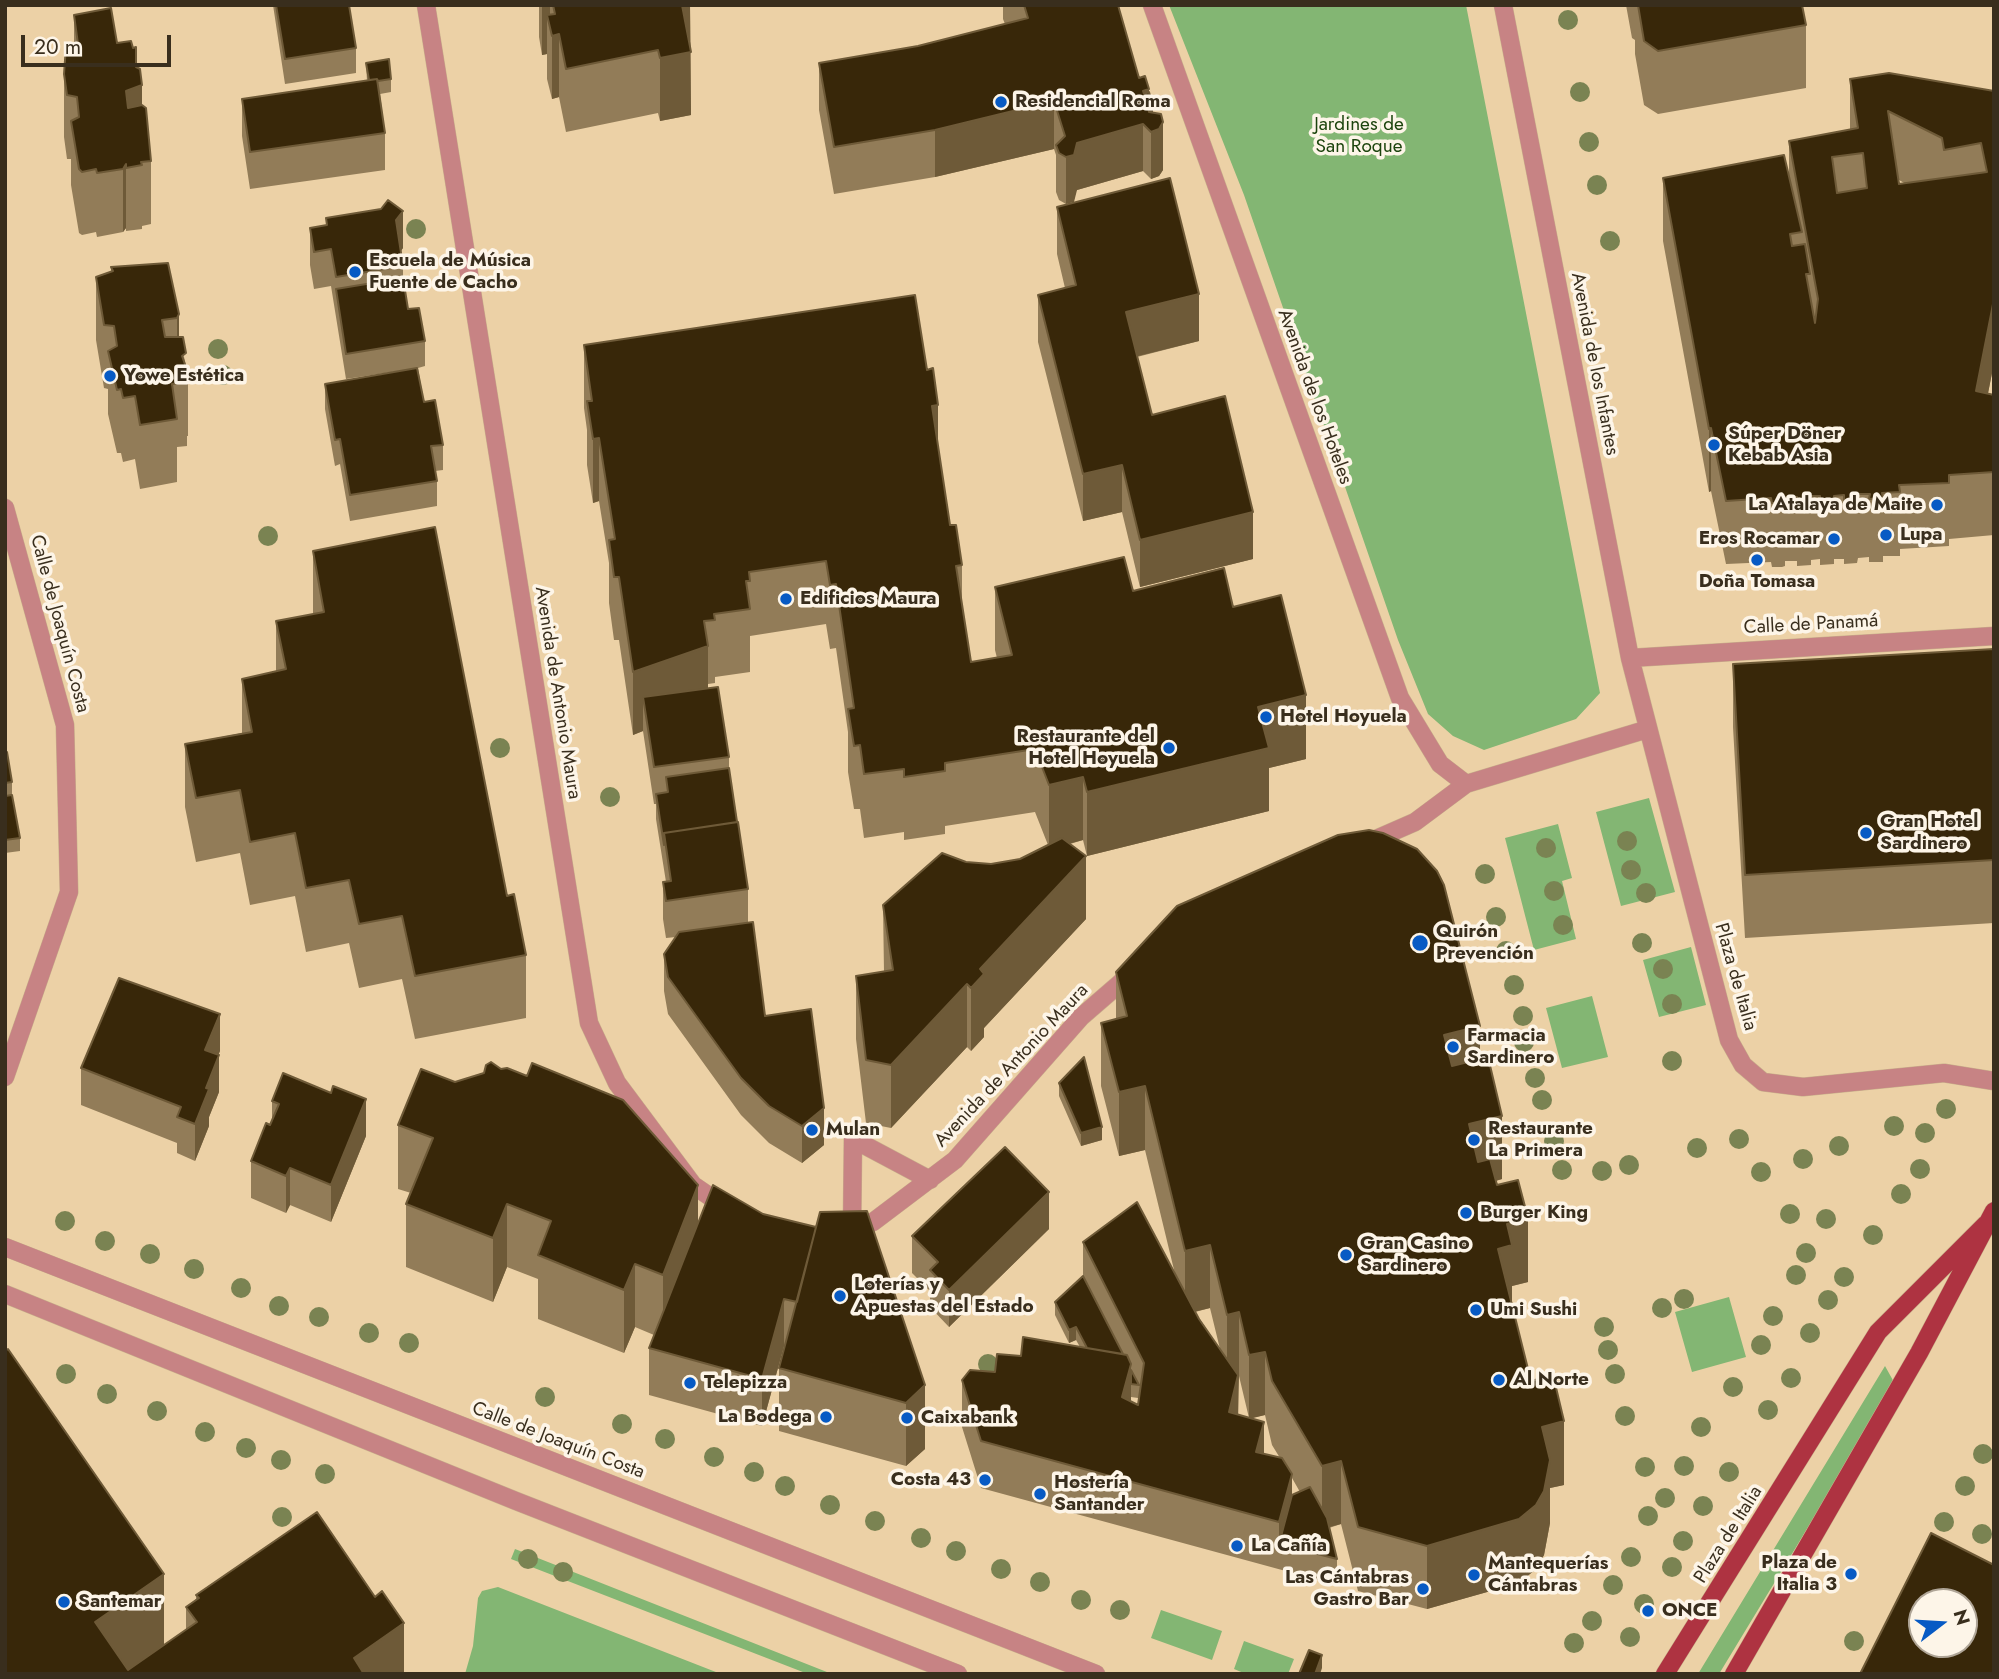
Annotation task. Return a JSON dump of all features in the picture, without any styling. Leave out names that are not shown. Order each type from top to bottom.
[{"type":"main road","name":"Plaza de Italia","points":[[1665,1674],[1878,1332],[1990,1218]]},
{"type":"main road","name":"Plaza de Italia","points":[[1734,1674],[1919,1353],[1990,1218]]},
{"type":"street","name":"Avenida de Antonio Maura","points":[[426,5],[589,1023],[617,1083],[693,1185],[738,1216]]},
{"type":"street","name":"Avenida de los Hoteles","points":[[1152,5],[1400,698],[1440,764],[1466,784]]},
{"type":"street","name":"Avenida de los Infantes","points":[[1503,5],[1630,658],[1648,729]]},
{"type":"street","name":"Calle de Joaquín Costa","points":[[5,508],[65,724],[69,892],[9,1045],[5,1077]]},
{"type":"street","name":"Calle de Panamá","points":[[1630,658],[1994,636]]},
{"type":"street","points":[[1345,853],[1415,822],[1466,784],[1648,729]]},
{"type":"street","name":"Plaza de Italia","points":[[1648,729],[1729,1040],[1743,1065],[1763,1082],[1803,1087],[1944,1073],[1994,1081]]},
{"type":"street","name":"Avenida de Antonio Maura","points":[[831,1237],[873,1222],[955,1160],[1081,1017],[1146,960]]},
{"type":"street","points":[[852,1230],[853,1139],[929,1180]]},
{"type":"street","name":"Calle de Joaquín Costa","points":[[5,1247],[1096,1674]]},
{"type":"street","points":[[5,1285],[24,1302]]},
{"type":"street","points":[[5,1294],[516,1501],[958,1674]]},
{"type":"green space","name":"Jardines de San Roque","points":[[1169,5],[1466,5],[1600,693],[1576,719],[1484,750],[1453,736],[1428,714],[1398,640],[1244,195]]},
{"type":"green space","points":[[1649,798],[1675,892],[1621,906],[1596,812]]},
{"type":"green space","points":[[1558,824],[1572,878],[1562,881],[1576,939],[1534,950],[1505,838]]},
{"type":"green space","points":[[1691,947],[1706,1005],[1659,1017],[1643,960]]},
{"type":"green space","points":[[1592,996],[1608,1057],[1562,1068],[1546,1008]]},
{"type":"green space","points":[[1729,1297],[1746,1357],[1692,1372],[1675,1312]]},
{"type":"green space","points":[[1885,1366],[1895,1384],[1719,1674],[1698,1674]]},
{"type":"green space","points":[[515,1549],[832,1674],[808,1674],[511,1559]]},
{"type":"green space","points":[[498,1587],[721,1674],[465,1674],[473,1646],[478,1598],[482,1591]]},
{"type":"green space","points":[[1161,1610],[1222,1631],[1212,1660],[1151,1638]]},
{"type":"green space","points":[[1244,1641],[1294,1659],[1288,1674],[1246,1674],[1234,1669]]},
{"type":"building","points":[[276,5],[349,5],[356,48],[285,59]]},
{"type":"building","points":[[553,5],[682,5],[691,52],[660,58],[658,50],[566,69],[559,34],[552,36],[547,15],[555,14]]},
{"type":"building","points":[[1024,5],[1118,5],[1139,78],[1145,76],[1149,89],[1143,91],[1144,94],[1149,92],[1153,106],[1148,107],[1149,112],[1161,114],[1163,122],[1159,129],[1151,132],[1143,124],[1077,143],[1074,155],[1066,157],[1059,153],[1056,145],[1065,136],[1054,101],[935,130],[834,147],[819,63],[918,46],[1028,18]]},
{"type":"building","points":[[1638,5],[1802,5],[1806,25],[1658,51],[1644,41]]},
{"type":"building","points":[[111,8],[117,43],[131,41],[133,48],[136,47],[136,67],[140,69],[142,85],[126,91],[128,108],[142,105],[146,108],[151,161],[126,168],[126,164],[123,169],[82,172],[79,169],[71,121],[79,117],[77,97],[67,95],[64,74],[66,46],[78,44],[74,15]]},
{"type":"building","points":[[389,59],[391,79],[369,80],[366,63]]},
{"type":"building","points":[[1889,73],[1994,91],[1994,299],[1976,391],[1994,395],[1994,472],[1949,475],[1949,483],[1899,485],[1900,492],[1882,493],[1883,498],[1869,499],[1870,494],[1858,494],[1857,499],[1844,500],[1844,495],[1834,496],[1834,501],[1820,501],[1820,496],[1811,496],[1811,502],[1797,503],[1797,497],[1785,498],[1785,503],[1772,503],[1771,498],[1726,501],[1711,428],[1709,429],[1663,178],[1784,155],[1802,232],[1790,234],[1792,246],[1805,244],[1810,274],[1806,274],[1815,323],[1818,299],[1789,141],[1858,128],[1850,79]],"holes":[[[1888,111],[1942,138],[1944,150],[1981,143],[1987,172],[1899,184]],[[1863,153],[1867,188],[1837,193],[1832,157]]]},
{"type":"building","points":[[377,79],[385,133],[250,152],[242,99]]},
{"type":"building","points":[[1170,178],[1199,294],[1126,312],[1152,415],[1225,396],[1253,512],[1140,540],[1122,465],[1083,474],[1038,295],[1076,285],[1057,207]]},
{"type":"building","points":[[388,200],[403,211],[396,220],[403,266],[336,277],[331,249],[314,252],[310,228],[327,225],[326,218],[381,209]]},
{"type":"building","points":[[168,263],[179,314],[177,318],[162,320],[165,337],[183,337],[186,353],[182,356],[188,373],[185,373],[187,382],[172,384],[177,419],[140,425],[135,396],[123,398],[121,389],[117,390],[108,351],[117,346],[114,326],[104,325],[96,277],[113,271],[111,267]]},
{"type":"building","points":[[403,278],[408,309],[419,308],[425,341],[346,354],[336,289]]},
{"type":"building","points":[[915,295],[927,370],[933,368],[938,405],[932,406],[950,525],[956,525],[962,565],[956,566],[971,662],[1012,655],[995,587],[1124,557],[1133,591],[1224,568],[1233,607],[1281,595],[1306,695],[1258,707],[1269,748],[1087,792],[1083,777],[1049,785],[1035,749],[945,763],[945,771],[904,777],[904,769],[864,774],[860,745],[854,746],[848,709],[854,708],[836,584],[830,585],[826,561],[749,572],[750,581],[746,581],[750,609],[714,614],[715,620],[704,621],[708,646],[633,672],[619,577],[614,577],[609,540],[615,539],[599,438],[593,439],[587,401],[592,401],[584,345]]},
{"type":"building","points":[[417,368],[424,402],[435,400],[443,445],[431,446],[437,481],[350,495],[340,439],[335,440],[325,384]]},
{"type":"building","points":[[435,527],[507,896],[514,894],[526,955],[415,976],[402,916],[359,924],[349,880],[306,888],[295,833],[250,842],[240,790],[196,798],[185,744],[252,732],[242,679],[286,669],[276,621],[324,612],[313,551]]},
{"type":"building","name":"Gran Hotel Sardinero","points":[[1994,649],[1994,860],[1745,875],[1733,664]]},
{"type":"building","points":[[718,687],[729,757],[654,767],[643,697]]},
{"type":"building","points":[[7,752],[12,782],[5,783],[5,753]]},
{"type":"building","points":[[729,768],[737,822],[664,833],[664,845],[656,794],[668,792],[666,777]]},
{"type":"building","points":[[12,795],[20,838],[5,840],[5,796]]},
{"type":"building","points":[[738,822],[748,889],[666,901],[663,882],[671,881],[664,833]]},
{"type":"building","name":"Gran Casino Sardinero","points":[[1369,830],[1383,833],[1417,849],[1437,871],[1444,885],[1480,1026],[1444,1035],[1452,1066],[1488,1057],[1502,1116],[1469,1124],[1478,1162],[1490,1159],[1497,1185],[1518,1180],[1528,1218],[1507,1224],[1512,1245],[1498,1249],[1531,1381],[1553,1375],[1564,1421],[1542,1427],[1550,1460],[1544,1491],[1536,1505],[1519,1519],[1427,1546],[1358,1527],[1341,1461],[1322,1466],[1272,1381],[1265,1352],[1249,1355],[1239,1312],[1227,1315],[1210,1245],[1185,1251],[1145,1086],[1119,1092],[1101,1023],[1127,1016],[1116,972],[1177,906],[1338,835]]},
{"type":"building","points":[[1062,838],[1086,856],[980,969],[984,974],[971,988],[967,984],[891,1065],[866,1060],[856,976],[893,970],[883,905],[942,853],[966,862],[991,864],[1020,859]]},
{"type":"building","points":[[753,922],[765,1016],[811,1009],[824,1108],[802,1126],[769,1106],[741,1078],[668,977],[664,954],[679,932]]},
{"type":"building","points":[[119,978],[220,1014],[205,1050],[219,1055],[195,1124],[177,1117],[181,1107],[81,1068]]},
{"type":"building","points":[[1084,1057],[1102,1127],[1081,1133],[1059,1083]]},
{"type":"building","points":[[491,1062],[501,1069],[507,1068],[527,1076],[532,1063],[623,1100],[698,1185],[663,1275],[635,1264],[624,1290],[538,1255],[551,1221],[507,1204],[493,1238],[406,1204],[433,1138],[398,1125],[421,1069],[455,1082],[484,1073],[486,1065]]},
{"type":"building","points":[[283,1073],[331,1093],[333,1086],[366,1099],[331,1185],[290,1168],[286,1176],[251,1161],[266,1123],[270,1125],[279,1104],[272,1101]]},
{"type":"building","points":[[1005,1147],[1049,1192],[949,1290],[930,1270],[938,1262],[912,1236]]},
{"type":"building","points":[[713,1185],[763,1214],[816,1227],[797,1302],[784,1299],[762,1379],[649,1348]]},
{"type":"building","points":[[1137,1202],[1199,1319],[1238,1375],[1229,1412],[1264,1422],[1256,1452],[1282,1458],[1292,1474],[1279,1522],[981,1441],[962,1380],[970,1370],[995,1372],[997,1354],[1021,1356],[1023,1337],[1127,1355],[1131,1364],[1122,1397],[1138,1405],[1144,1363],[1083,1242]]},
{"type":"building","points":[[867,1211],[925,1385],[906,1403],[779,1368],[820,1212]]},
{"type":"building","points":[[1083,1276],[1123,1354],[1087,1348],[1076,1327],[1069,1330],[1055,1302]]},
{"type":"building","points":[[8,1349],[164,1574],[95,1622],[128,1670],[197,1622],[186,1607],[199,1598],[196,1595],[317,1512],[375,1597],[382,1591],[404,1623],[354,1658],[364,1674],[5,1674],[5,1351]]},
{"type":"building","points":[[1131,1370],[1139,1385],[1131,1384]]},
{"type":"building","points":[[1310,1487],[1327,1518],[1337,1559],[1279,1544],[1292,1495]]},
{"type":"building","points":[[1931,1533],[1994,1565],[1994,1674],[1860,1674]]},
{"type":"building","points":[[1309,1650],[1322,1655],[1315,1674],[1299,1674]]},
{"type":"place","name":"Residencial Roma","points":[[1001,102]]},
{"type":"place","name":"Escuela de Música Fuente de Cacho","points":[[355,272]]},
{"type":"place","name":"Yowe Estética","points":[[110,376]]},
{"type":"place","name":"Súper Döner Kebab Asia","points":[[1714,445]]},
{"type":"place","name":"La Atalaya de Maite","points":[[1937,505]]},
{"type":"place","name":"Lupa","points":[[1886,535]]},
{"type":"place","name":"Eros Rocamar","points":[[1834,539]]},
{"type":"place","name":"Doña Tomasa","points":[[1757,560]]},
{"type":"place","name":"Edificios Maura","points":[[786,599]]},
{"type":"place","name":"Hotel Hoyuela","points":[[1266,717]]},
{"type":"place","name":"Restaurante del Hotel Hoyuela","points":[[1169,748]]},
{"type":"place","name":"Gran Hotel Sardinero","points":[[1866,833]]},
{"type":"place","name":"Quirón Prevención","points":[[1420,943]]},
{"type":"place","name":"Farmacia Sardinero","points":[[1453,1047]]},
{"type":"place","name":"Mulan","points":[[812,1130]]},
{"type":"place","name":"Restaurante La Primera","points":[[1474,1140]]},
{"type":"place","name":"Burger King","points":[[1466,1213]]},
{"type":"place","name":"Gran Casino Sardinero","points":[[1346,1255]]},
{"type":"place","name":"Loterías y Apuestas del Estado","points":[[840,1296]]},
{"type":"place","name":"Umi Sushi","points":[[1476,1310]]},
{"type":"place","name":"Al Norte","points":[[1499,1380]]},
{"type":"place","name":"Telepizza","points":[[690,1383]]},
{"type":"place","name":"La Bodega","points":[[826,1417]]},
{"type":"place","name":"Caixabank","points":[[907,1418]]},
{"type":"place","name":"Costa 43","points":[[985,1480]]},
{"type":"place","name":"Hostería Santander","points":[[1040,1494]]},
{"type":"place","name":"La Cañía","points":[[1237,1546]]},
{"type":"place","name":"Plaza de Italia 3","points":[[1851,1574]]},
{"type":"place","name":"Mantequerías Cántabras","points":[[1474,1575]]},
{"type":"place","name":"Las Cántabras Gastro Bar","points":[[1423,1589]]},
{"type":"place","name":"Santemar","points":[[64,1602]]},
{"type":"place","name":"ONCE","points":[[1648,1611]]}]
